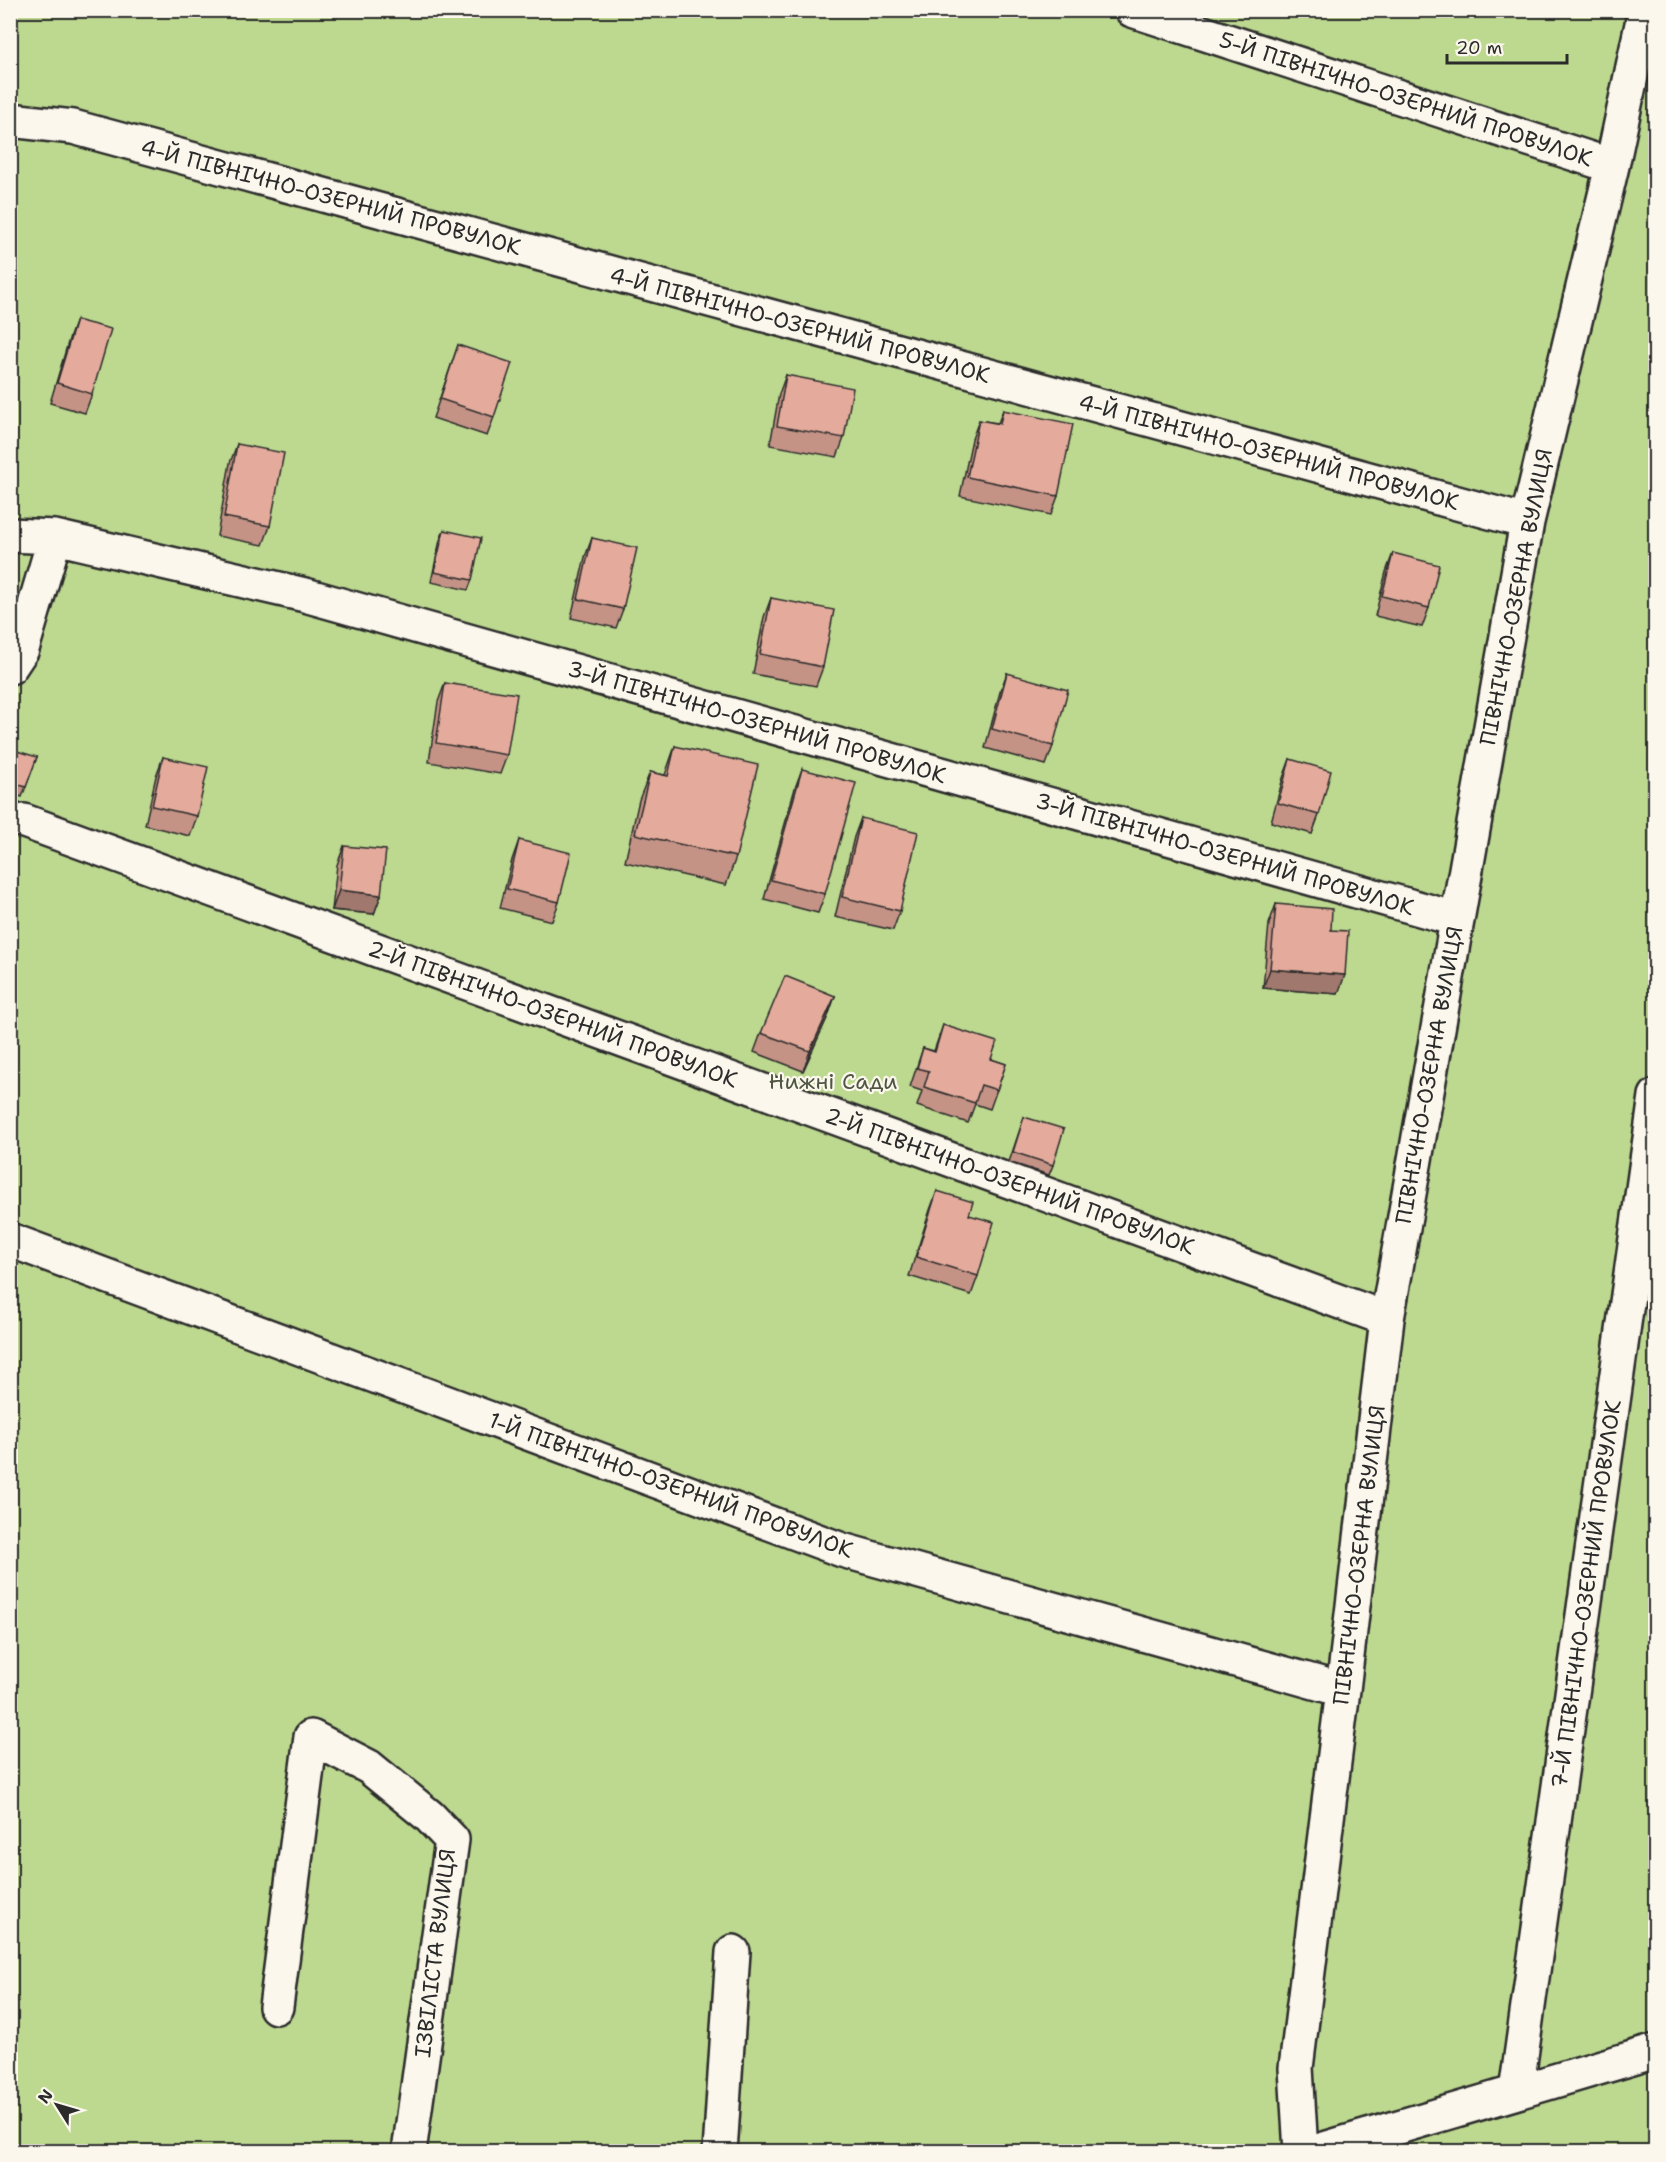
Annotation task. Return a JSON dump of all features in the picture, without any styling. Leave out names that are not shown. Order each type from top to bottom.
[{"type":"street","name":"5-Й ПІВНІЧНО-ОЗЕРНИЙ ПРОВУЛОК","points":[[1132,10],[1612,166]]},
{"type":"street","name":"ПІВНІЧНО-ОЗЕРНА ВУЛИЦЯ","points":[[1301,2151],[1296,2068],[1387,1319],[1527,522],[1612,166],[1645,10]]},
{"type":"street","name":"4-Й ПІВНІЧНО-ОЗЕРНИЙ ПРОВУЛОК","points":[[10,120],[73,127],[1527,522]]},
{"type":"street","name":"3-Й ПІВНІЧНО-ОЗЕРНИЙ ПРОВУЛОК","points":[[10,535],[55,537],[305,594],[1456,919]]},
{"type":"street","points":[[10,667],[22,649],[55,537]]},
{"type":"street","name":"2-Й ПІВНІЧНО-ОЗЕРНИЙ ПРОВУЛОК","points":[[24,821],[1387,1319]]},
{"type":"street","name":"7-Й ПІВНІЧНО-ОЗЕРНИЙ ПРОВУЛОК","points":[[1516,2092],[1656,1096]]},
{"type":"street","name":"1-Й ПІВНІЧНО-ОЗЕРНИЙ ПРОВУЛОК","points":[[10,1240],[842,1550],[1343,1690]]},
{"type":"street","name":"ІЗВІЛІСТА ВУЛИЦЯ","points":[[276,2007],[311,1737],[369,1767],[429,1816],[452,1840],[409,2151]]},
{"type":"street","points":[[720,2151],[733,1952]]},
{"type":"street","points":[[1314,2151],[1656,2051]]},
{"type":"green space","name":"Нижні Сади","points":[[11,11],[1655,11],[1655,2151],[11,2151]]},
{"type":"building","points":[[76,320],[111,329],[92,394],[57,383]]},
{"type":"building","points":[[458,345],[512,363],[494,417],[440,399]]},
{"type":"building","points":[[786,375],[853,388],[844,438],[777,426]]},
{"type":"building","points":[[1003,410],[1073,424],[1058,496],[967,477],[979,420],[1000,424]]},
{"type":"building","points":[[237,444],[284,453],[270,526],[224,517]]},
{"type":"building","points":[[444,530],[481,538],[472,580],[434,572]]},
{"type":"building","points":[[592,538],[637,548],[623,609],[578,599]]},
{"type":"building","points":[[1393,553],[1439,565],[1429,608],[1382,596]]},
{"type":"building","points":[[771,598],[834,610],[823,667],[760,654]]},
{"type":"building","points":[[1007,673],[1068,690],[1053,746],[992,729]]},
{"type":"building","points":[[445,683],[517,694],[507,755],[436,743]]},
{"type":"building","points":[[675,746],[758,765],[736,857],[635,834],[650,772],[668,776]]},
{"type":"building","points":[[17,751],[37,757],[26,787],[10,782],[10,768]]},
{"type":"building","points":[[163,757],[208,767],[197,816],[152,806]]},
{"type":"building","points":[[1290,759],[1331,771],[1319,815],[1278,803]]},
{"type":"building","points":[[802,769],[856,783],[825,894],[771,880]]},
{"type":"building","points":[[861,818],[918,832],[900,911],[842,897]]},
{"type":"building","points":[[519,840],[571,853],[559,902],[507,889]]},
{"type":"building","points":[[344,846],[386,850],[381,895],[339,890]]},
{"type":"building","points":[[1276,904],[1332,909],[1331,930],[1348,931],[1345,975],[1270,969]]},
{"type":"building","points":[[785,976],[835,996],[810,1051],[761,1033]]},
{"type":"building","points":[[943,1025],[997,1042],[991,1059],[1006,1064],[997,1090],[981,1085],[975,1103],[924,1087],[929,1071],[917,1068],[923,1048],[935,1052]]},
{"type":"building","points":[[1024,1117],[1064,1129],[1053,1165],[1013,1152]]},
{"type":"building","points":[[937,1191],[973,1202],[969,1215],[994,1222],[978,1276],[916,1257]]}]
